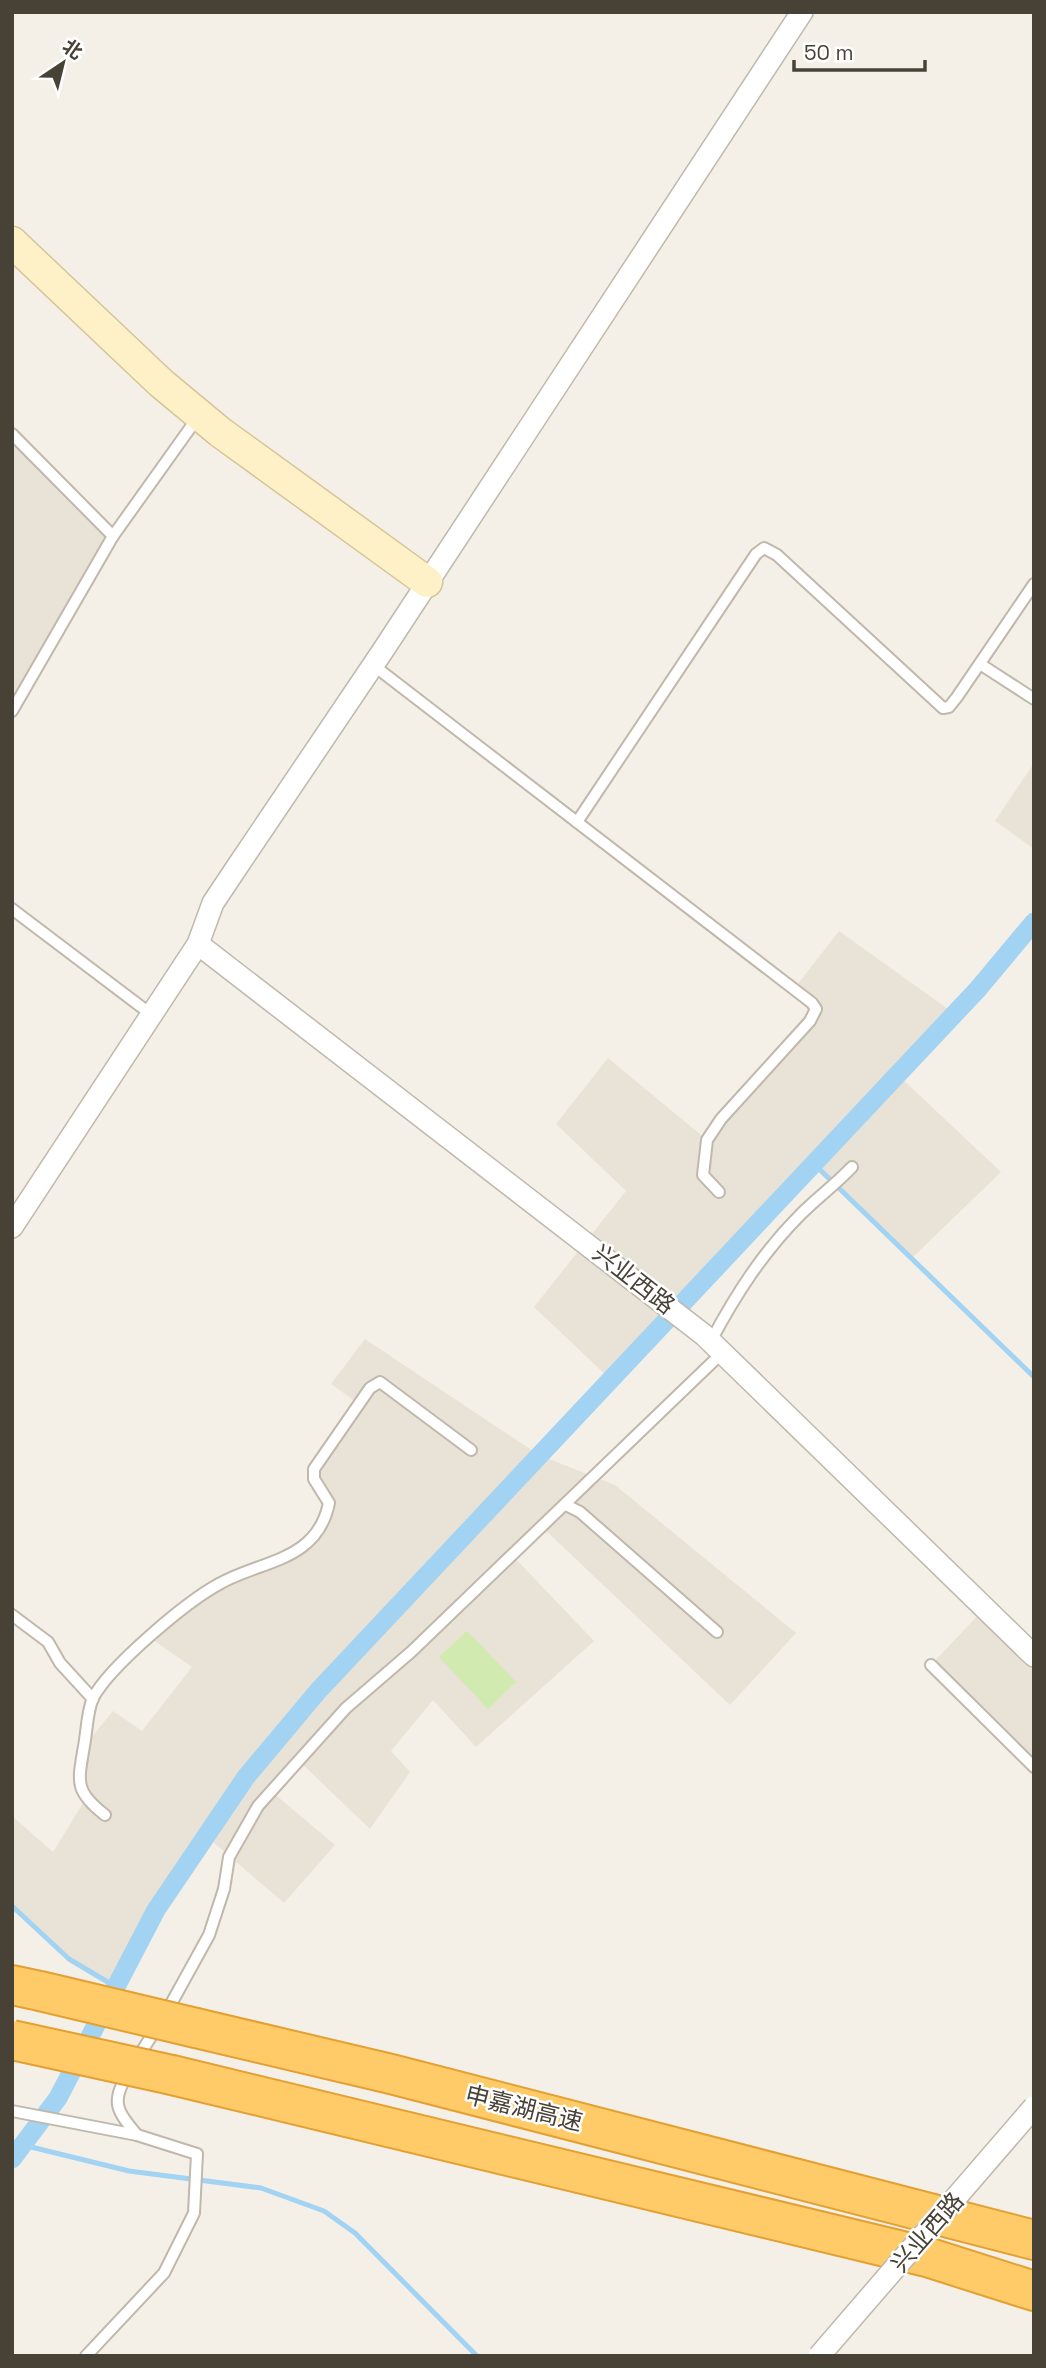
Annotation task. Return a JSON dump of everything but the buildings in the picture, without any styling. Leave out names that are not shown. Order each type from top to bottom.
[{"type":"highway","name":"申嘉湖高速","points":[[26,1988],[391,2074],[1034,2240]]},
{"type":"highway","name":"申嘉湖高速","points":[[12,2040],[172,2075],[927,2257],[1034,2291]]},
{"type":"street","points":[[12,1227],[198,944],[213,903],[234,870],[373,665],[802,12]]},
{"type":"street","points":[[12,242],[200,415],[427,582]]},
{"type":"street","name":"兴业西路","points":[[198,944],[659,1298],[712,1342],[1034,1656]]},
{"type":"street","name":"兴业西路","points":[[819,2356],[1034,2107]]},
{"type":"lane","points":[[12,711],[113,536],[200,415]]},
{"type":"lane","points":[[12,434],[113,536]]},
{"type":"lane","points":[[577,822],[756,554],[764,548],[778,555],[931,701],[943,708],[949,707],[1034,584]]},
{"type":"lane","points":[[979,664],[1034,699]]},
{"type":"lane","points":[[373,665],[813,1003],[816,1009],[810,1021],[721,1119],[707,1140],[703,1175],[719,1192]]},
{"type":"lane","points":[[12,909],[152,1015]]},
{"type":"lane","points":[[137,2136],[122,2117],[117,2092],[170,2006],[209,1935],[225,1889],[229,1857],[258,1805],[346,1708],[411,1652],[566,1505],[712,1342],[737,1293],[764,1256],[803,1213],[852,1167]]},
{"type":"lane","points":[[104,1815],[85,1800],[80,1789],[79,1774],[93,1699],[141,1643],[193,1600],[221,1583],[276,1563],[307,1542],[326,1517],[329,1503],[314,1479],[314,1469],[370,1388],[380,1382],[471,1450]]},
{"type":"lane","points":[[566,1505],[580,1512],[717,1632]]},
{"type":"lane","points":[[12,1615],[48,1642],[66,1671],[93,1699]]},
{"type":"lane","points":[[931,1665],[1034,1767]]},
{"type":"lane","points":[[12,2111],[137,2136],[197,2154],[194,2213],[164,2273],[86,2356]]},
{"type":"shaded area","points":[[12,434],[113,536],[12,711]]},
{"type":"shaded area","points":[[1034,763],[1034,849],[995,821]]},
{"type":"shaded area","points":[[839,931],[955,1014],[898,1075],[1001,1172],[912,1258],[814,1164],[611,1380],[534,1307],[626,1191],[556,1124],[608,1058],[707,1140],[815,1009],[794,989]]},
{"type":"shaded area","points":[[365,1339],[539,1455],[615,1485],[796,1633],[730,1705],[542,1527],[512,1555],[594,1641],[476,1747],[433,1700],[391,1751],[410,1772],[370,1829],[298,1760],[271,1791],[335,1845],[284,1903],[206,1836],[156,1910],[116,1987],[69,1959],[12,1906],[12,1816],[53,1852],[85,1800],[85,1745],[113,1711],[142,1731],[192,1667],[149,1637],[193,1600],[307,1542],[329,1503],[314,1479],[359,1404],[331,1384]]},
{"type":"shaded area","points":[[985,1608],[1034,1656],[1034,1767],[931,1665]]},
{"type":"green space","points":[[467,1631],[516,1682],[488,1709],[439,1657]]},
{"type":"waterway","points":[[12,2159],[58,2098],[156,1910],[246,1777],[318,1691],[978,989],[1034,922]]},
{"type":"waterway","points":[[814,1164],[1034,1377]]},
{"type":"waterway","points":[[12,1906],[69,1959],[116,1987]]},
{"type":"waterway","points":[[23,2145],[129,2171],[261,2188],[324,2211],[355,2233],[477,2356]]}]
